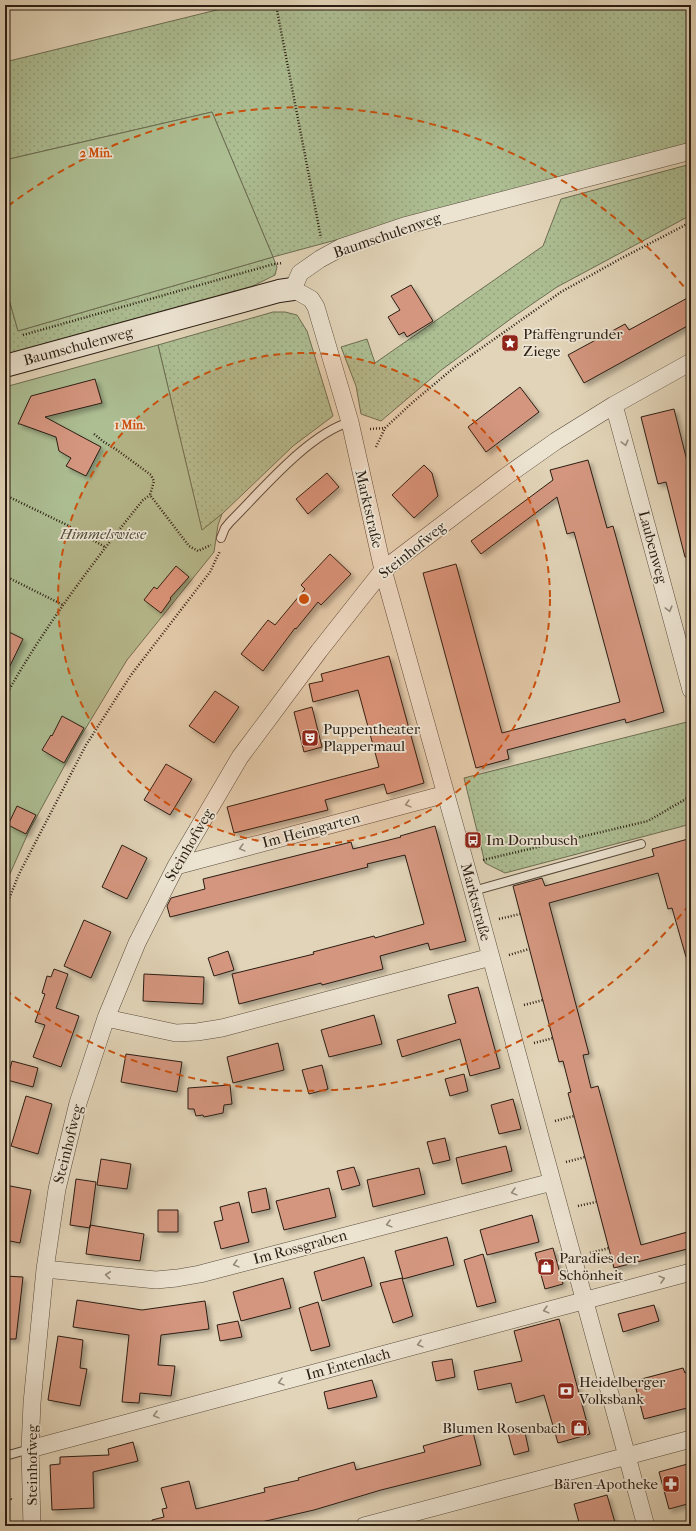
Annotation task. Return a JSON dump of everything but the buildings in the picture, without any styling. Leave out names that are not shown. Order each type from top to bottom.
[{"type":"street","name":"Baumschulenweg","points":[[5,366],[279,291],[293,289],[300,273],[322,257],[342,247],[404,226],[691,151]]},
{"type":"street","name":"Marktstraße","points":[[293,289],[311,299],[316,307],[350,422],[382,570],[474,891],[646,1526]]},
{"type":"street","name":"Steinhofweg","points":[[32,1526],[30,1449],[32,1403],[45,1269],[59,1182],[78,1103],[106,1018],[137,943],[176,866],[240,757],[382,570],[505,477],[556,441],[614,405],[691,362]]},
{"type":"street","name":"Laubenweg","points":[[614,405],[691,690]]},
{"type":"street","name":"Im Heimgarten","points":[[176,866],[446,794]]},
{"type":"street","points":[[106,1018],[176,1033],[197,1032],[222,1028],[491,957]]},
{"type":"street","name":"Im Rossgraben","points":[[45,1269],[156,1280],[200,1274],[552,1182]]},
{"type":"street","name":"Im Entenlach","points":[[30,1449],[691,1272]]},
{"type":"street","points":[[364,1526],[691,1439]]},
{"type":"lane","points":[[221,538],[230,522],[297,454],[338,425],[350,422]]},
{"type":"lane","points":[[474,891],[641,844]]},
{"type":"lane","name":"Im Entenlach","points":[[5,1456],[30,1449]]},
{"type":"path","points":[[23,335],[274,264],[322,257],[276,5]]},
{"type":"path","points":[[385,428],[456,366],[561,292],[691,222]]},
{"type":"path","points":[[5,697],[63,605],[105,547],[143,500],[150,495],[154,481],[152,475],[94,434]]},
{"type":"path","points":[[5,495],[67,525],[105,547]]},
{"type":"path","points":[[150,495],[189,546],[198,551],[208,547],[221,538]]},
{"type":"path","points":[[5,909],[19,874],[86,745],[131,675],[210,572],[220,553],[221,538]]},
{"type":"path","points":[[5,576],[63,605]]},
{"type":"path","points":[[466,864],[648,821],[691,796]]},
{"type":"green space","points":[[237,5],[691,5],[691,144],[273,257],[212,112],[5,160],[5,62]]},
{"type":"green space","points":[[212,112],[273,257],[18,331],[5,285],[5,160]]},
{"type":"green space","points":[[691,164],[691,215],[557,287],[440,371],[381,421],[361,414],[356,386],[341,347],[367,339],[375,363],[543,246],[561,199]]},
{"type":"green space","points":[[273,257],[277,267],[275,275],[249,288],[5,356],[5,285],[18,331]]},
{"type":"green space","points":[[273,312],[285,312],[297,315],[307,331],[333,416],[293,446],[222,514],[202,531],[158,345]]},
{"type":"green space","name":"Himmelswiese","points":[[158,345],[202,530],[222,514],[218,525],[214,552],[127,660],[78,741],[29,831],[5,885],[5,387]]},
{"type":"green space","points":[[691,721],[691,824],[505,873],[485,863],[464,778]]},
{"type":"place","name":"Pfaffengrunder Ziege","points":[[510,343]]},
{"type":"place","name":"Puppentheater Plappermaul","points":[[310,738]]},
{"type":"place","name":"Im Dornbusch","points":[[473,840]]},
{"type":"place","name":"Paradies der Schönheit","points":[[546,1267]]},
{"type":"place","name":"Heidelberger Volksbank","points":[[566,1391]]},
{"type":"place","name":"Blumen Rosenbach","points":[[579,1428]]},
{"type":"place","name":"Bären-Apotheke","points":[[671,1484]]}]
